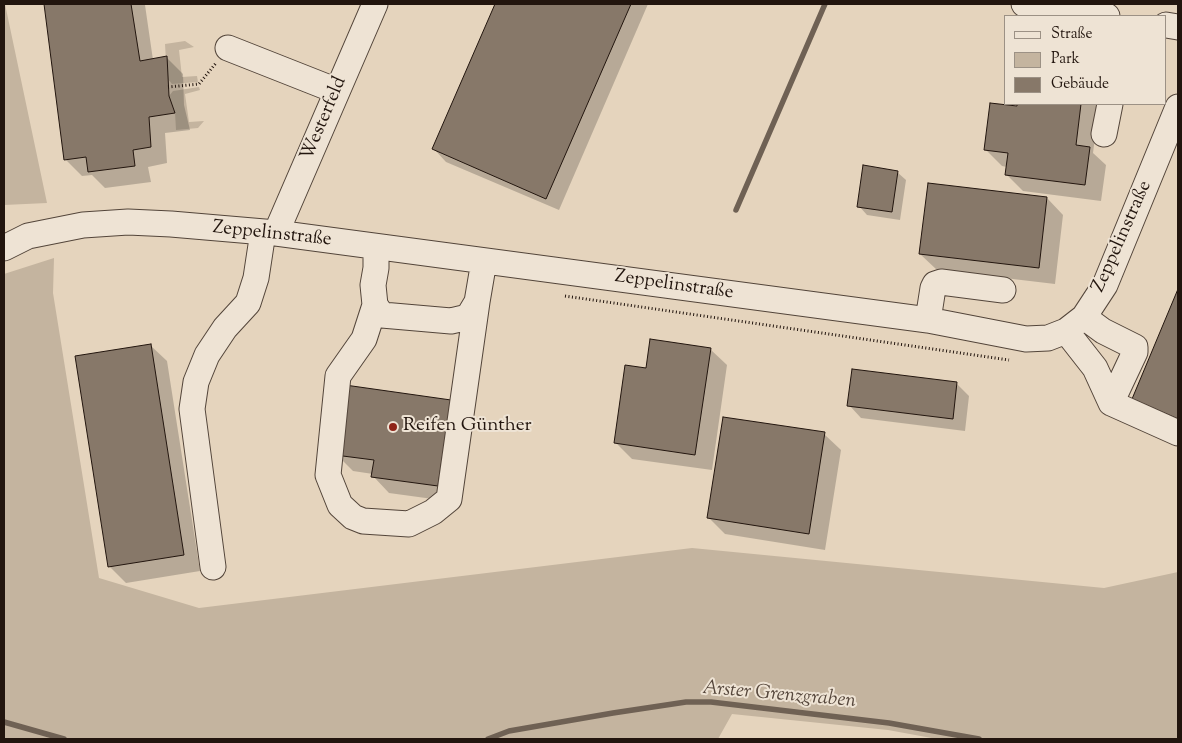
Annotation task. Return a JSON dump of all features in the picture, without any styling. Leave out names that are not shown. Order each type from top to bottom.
[{"type":"street","name":"Westerfeld","points":[[213,567],[192,409],[196,382],[207,356],[225,328],[248,303],[269,233],[337,91],[375,4]]},
{"type":"street","points":[[1024,4],[1100,15]]},
{"type":"street","points":[[228,48],[337,91]]},
{"type":"street","points":[[1104,134],[1110,105]]},
{"type":"street","name":"Zeppelinstraße","points":[[4,248],[16,234],[83,225],[128,222],[171,224],[269,233],[928,320],[1026,339],[1048,338],[1075,324],[1105,285],[1178,107]]},
{"type":"street","points":[[376,247],[376,268],[373,286],[374,305],[364,339],[338,376],[328,475],[340,505],[353,518],[363,520],[409,524],[433,512],[449,499],[484,261]]},
{"type":"street","points":[[928,320],[933,288],[940,282],[1003,290]]},
{"type":"street","points":[[374,305],[382,315],[451,321],[468,317],[477,302]]},
{"type":"street","points":[[1075,324],[1111,403],[1178,433]]},
{"type":"street","points":[[1075,324],[1103,331],[1135,347],[1135,352],[1111,403]]},
{"type":"path","points":[[168,87],[198,84],[228,48]]},
{"type":"green space","points":[[5,4],[47,203],[4,205]]},
{"type":"green space","points":[[185,41],[194,47],[179,50],[182,77],[197,76],[198,82],[172,84],[167,78],[165,44]]},
{"type":"green space","points":[[199,87],[200,90],[185,94],[189,122],[204,121],[198,128],[176,130],[175,113],[169,96],[173,91]]},
{"type":"green space","points":[[54,258],[53,293],[99,578],[199,608],[692,548],[1104,588],[1178,572],[1178,739],[937,739],[888,730],[732,714],[718,739],[4,739],[4,274]]},
{"type":"building","points":[[44,4],[131,4],[140,61],[167,56],[169,96],[175,113],[149,117],[151,147],[133,150],[135,166],[88,172],[86,157],[64,160]]},
{"type":"building","points":[[495,4],[631,4],[546,199],[432,149]]},
{"type":"building","points":[[990,103],[1017,106],[1081,105],[1076,145],[1090,147],[1085,185],[1005,175],[1008,153],[984,150]]},
{"type":"building","points":[[863,165],[898,171],[892,212],[857,207]]},
{"type":"building","points":[[928,183],[1047,197],[1039,268],[919,254]]},
{"type":"building","points":[[1178,289],[1178,419],[1132,399]]},
{"type":"building","points":[[650,339],[711,348],[695,455],[614,443],[625,365],[646,368]]},
{"type":"building","points":[[151,344],[184,555],[108,567],[75,356]]},
{"type":"building","points":[[852,369],[957,382],[953,419],[847,406]]},
{"type":"building","name":"Reifen Günther","points":[[345,385],[451,400],[438,486],[371,477],[374,460],[335,455]]},
{"type":"building","points":[[723,417],[825,432],[809,534],[707,518]]},
{"type":"waterway","points":[[736,210],[825,4]]},
{"type":"waterway","name":"Arster Grenzgraben","points":[[488,739],[509,731],[686,702],[711,702],[889,723],[979,739]]},
{"type":"waterway","name":"Arster Grenzgraben","points":[[4,722],[64,739]]},
{"type":"place","name":"Reifen Günther","points":[[393,427]]}]
